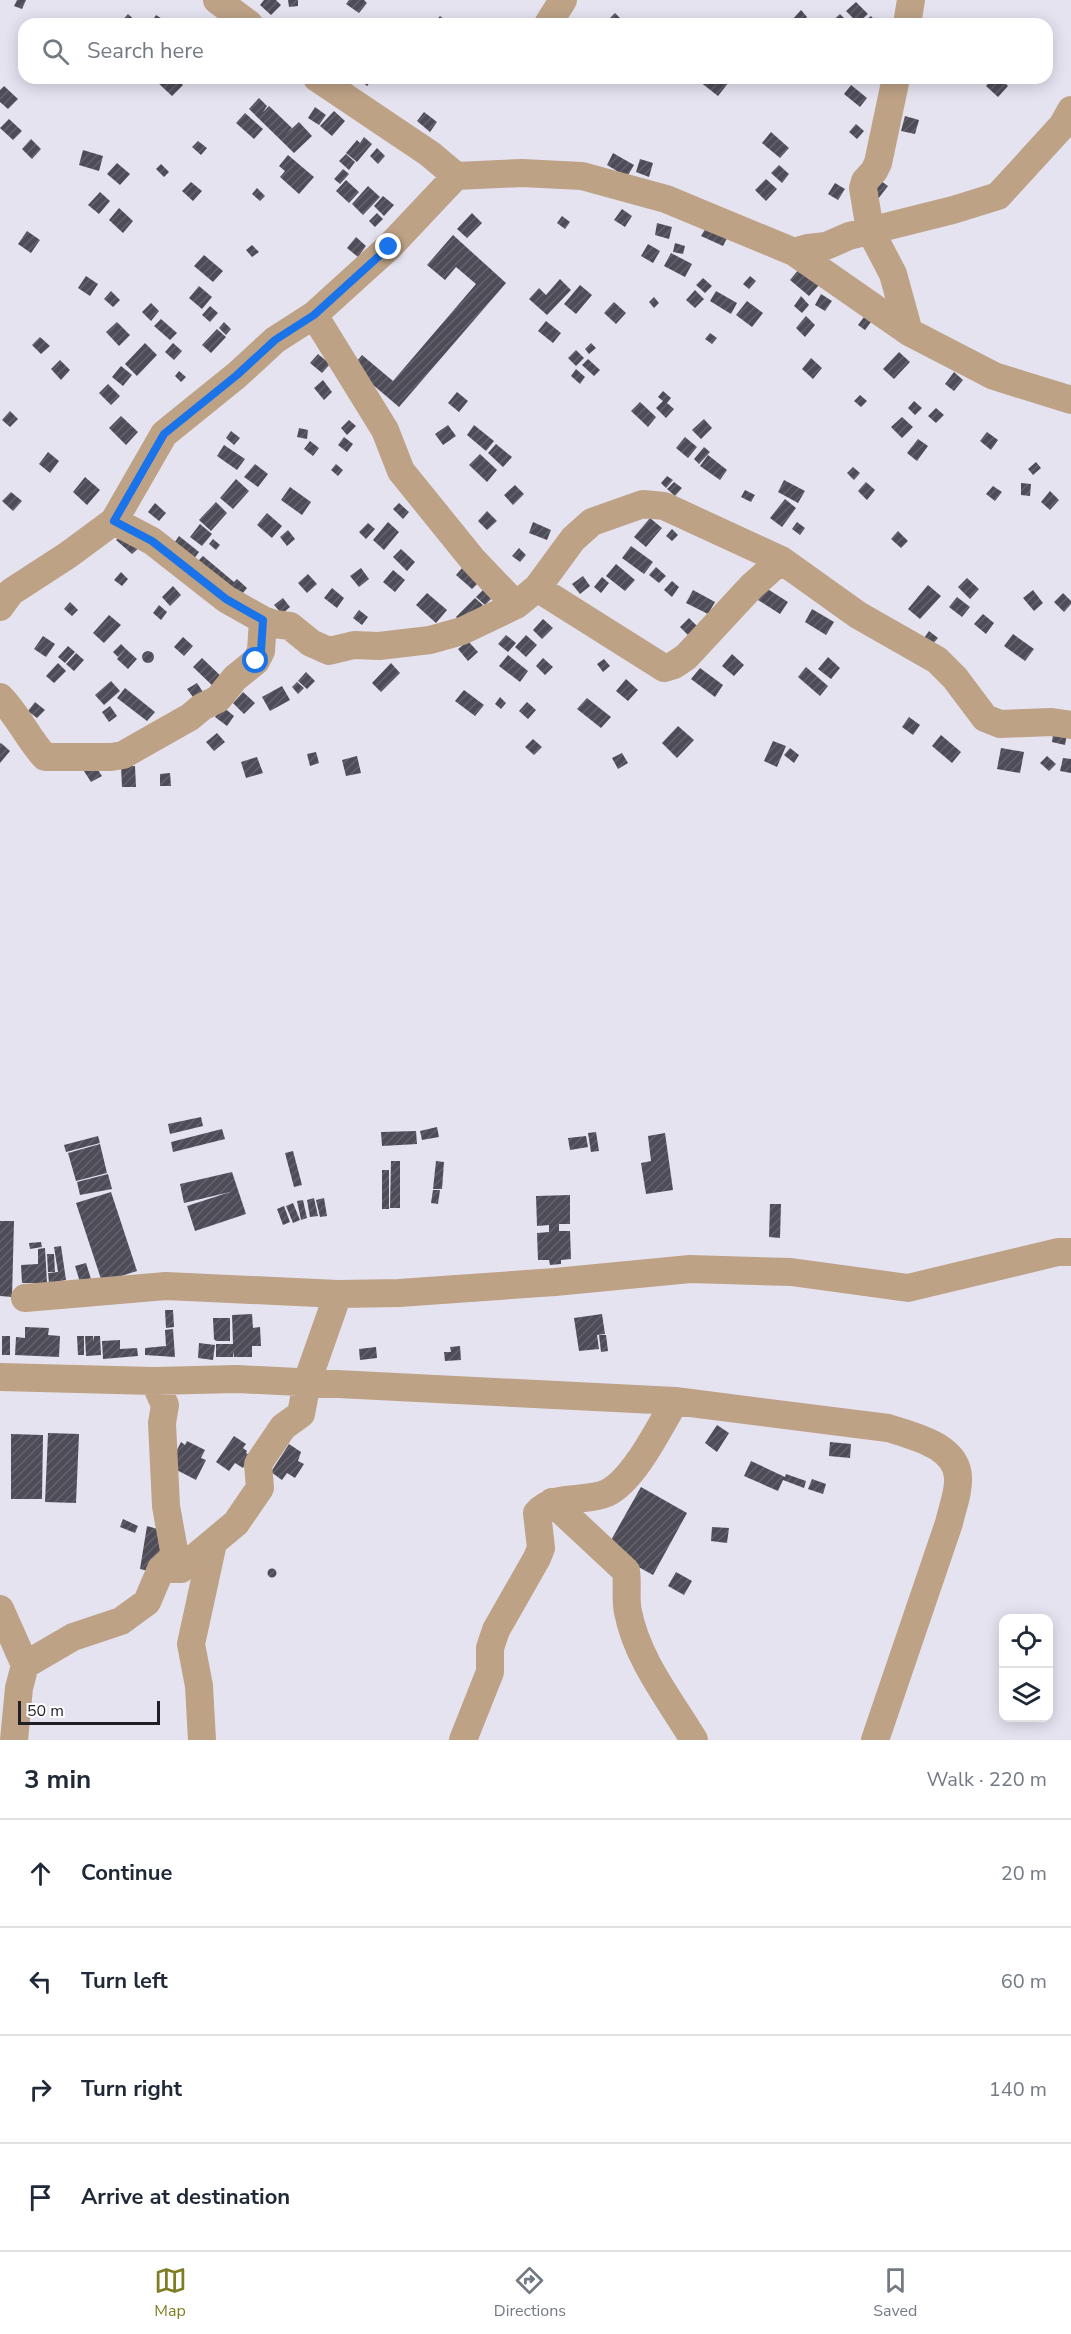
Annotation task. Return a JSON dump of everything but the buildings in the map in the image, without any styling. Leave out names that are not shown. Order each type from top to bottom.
[{"type":"street","points":[[217,0],[241,18]]},
{"type":"street","points":[[552,18],[563,0]]},
{"type":"street","points":[[908,18],[911,0]]},
{"type":"street","points":[[326,84],[430,154],[456,176],[522,173],[582,176],[666,199],[794,252],[909,332],[994,376],[1071,400]]},
{"type":"street","points":[[895,84],[878,163],[865,181],[863,188],[870,230],[893,274],[909,332]]},
{"type":"street","points":[[794,252],[826,246],[849,236],[953,210],[998,196],[1062,126],[1071,110]]},
{"type":"street","points":[[0,607],[11,592],[68,555],[114,521],[164,434],[237,375],[275,340],[314,315],[389,247],[456,176]]},
{"type":"street","points":[[314,315],[385,430],[401,471],[473,560],[527,597],[664,668],[674,666],[686,657],[751,586],[781,560]]},
{"type":"street","points":[[114,521],[152,541],[226,599],[263,620],[290,626],[311,643],[329,651],[354,645],[379,646],[430,640],[462,631],[527,597],[573,539],[592,522],[643,504],[664,506],[781,560],[858,615],[937,660],[955,678],[985,718],[1000,724],[1052,722],[1071,725]]},
{"type":"street","points":[[0,697],[8,705],[32,744],[45,757],[111,757],[123,754],[218,699],[235,678],[256,661],[261,651],[263,620]]},
{"type":"street","points":[[25,1298],[166,1286],[338,1294],[399,1293],[544,1283],[690,1269],[791,1272],[908,1288],[1058,1252],[1071,1252]]},
{"type":"street","points":[[161,1569],[181,1569],[213,1543],[236,1523],[260,1488],[258,1464],[283,1427],[301,1414],[307,1382],[338,1294]]},
{"type":"street","points":[[0,1377],[154,1381],[237,1379],[675,1401],[888,1428],[938,1446],[951,1459],[959,1479],[954,1502],[875,1740]]},
{"type":"street","points":[[25,1665],[73,1637],[121,1621],[147,1602],[161,1569],[175,1556],[166,1506],[162,1423],[165,1405],[154,1381]]},
{"type":"street","points":[[463,1740],[490,1672],[490,1648],[496,1630],[541,1548],[537,1513],[543,1506],[552,1502],[605,1494],[620,1485],[630,1474],[675,1401]]},
{"type":"street","points":[[552,1502],[627,1571],[628,1614],[640,1652],[694,1740]]},
{"type":"street","points":[[202,1740],[199,1686],[192,1644],[213,1543]]},
{"type":"street","points":[[0,1609],[25,1665],[19,1688],[14,1740]]},
{"type":"route","points":[[256,661],[261,651],[263,620],[226,599],[152,541],[114,521],[164,434],[237,375],[275,340],[314,315],[389,247]]}]
